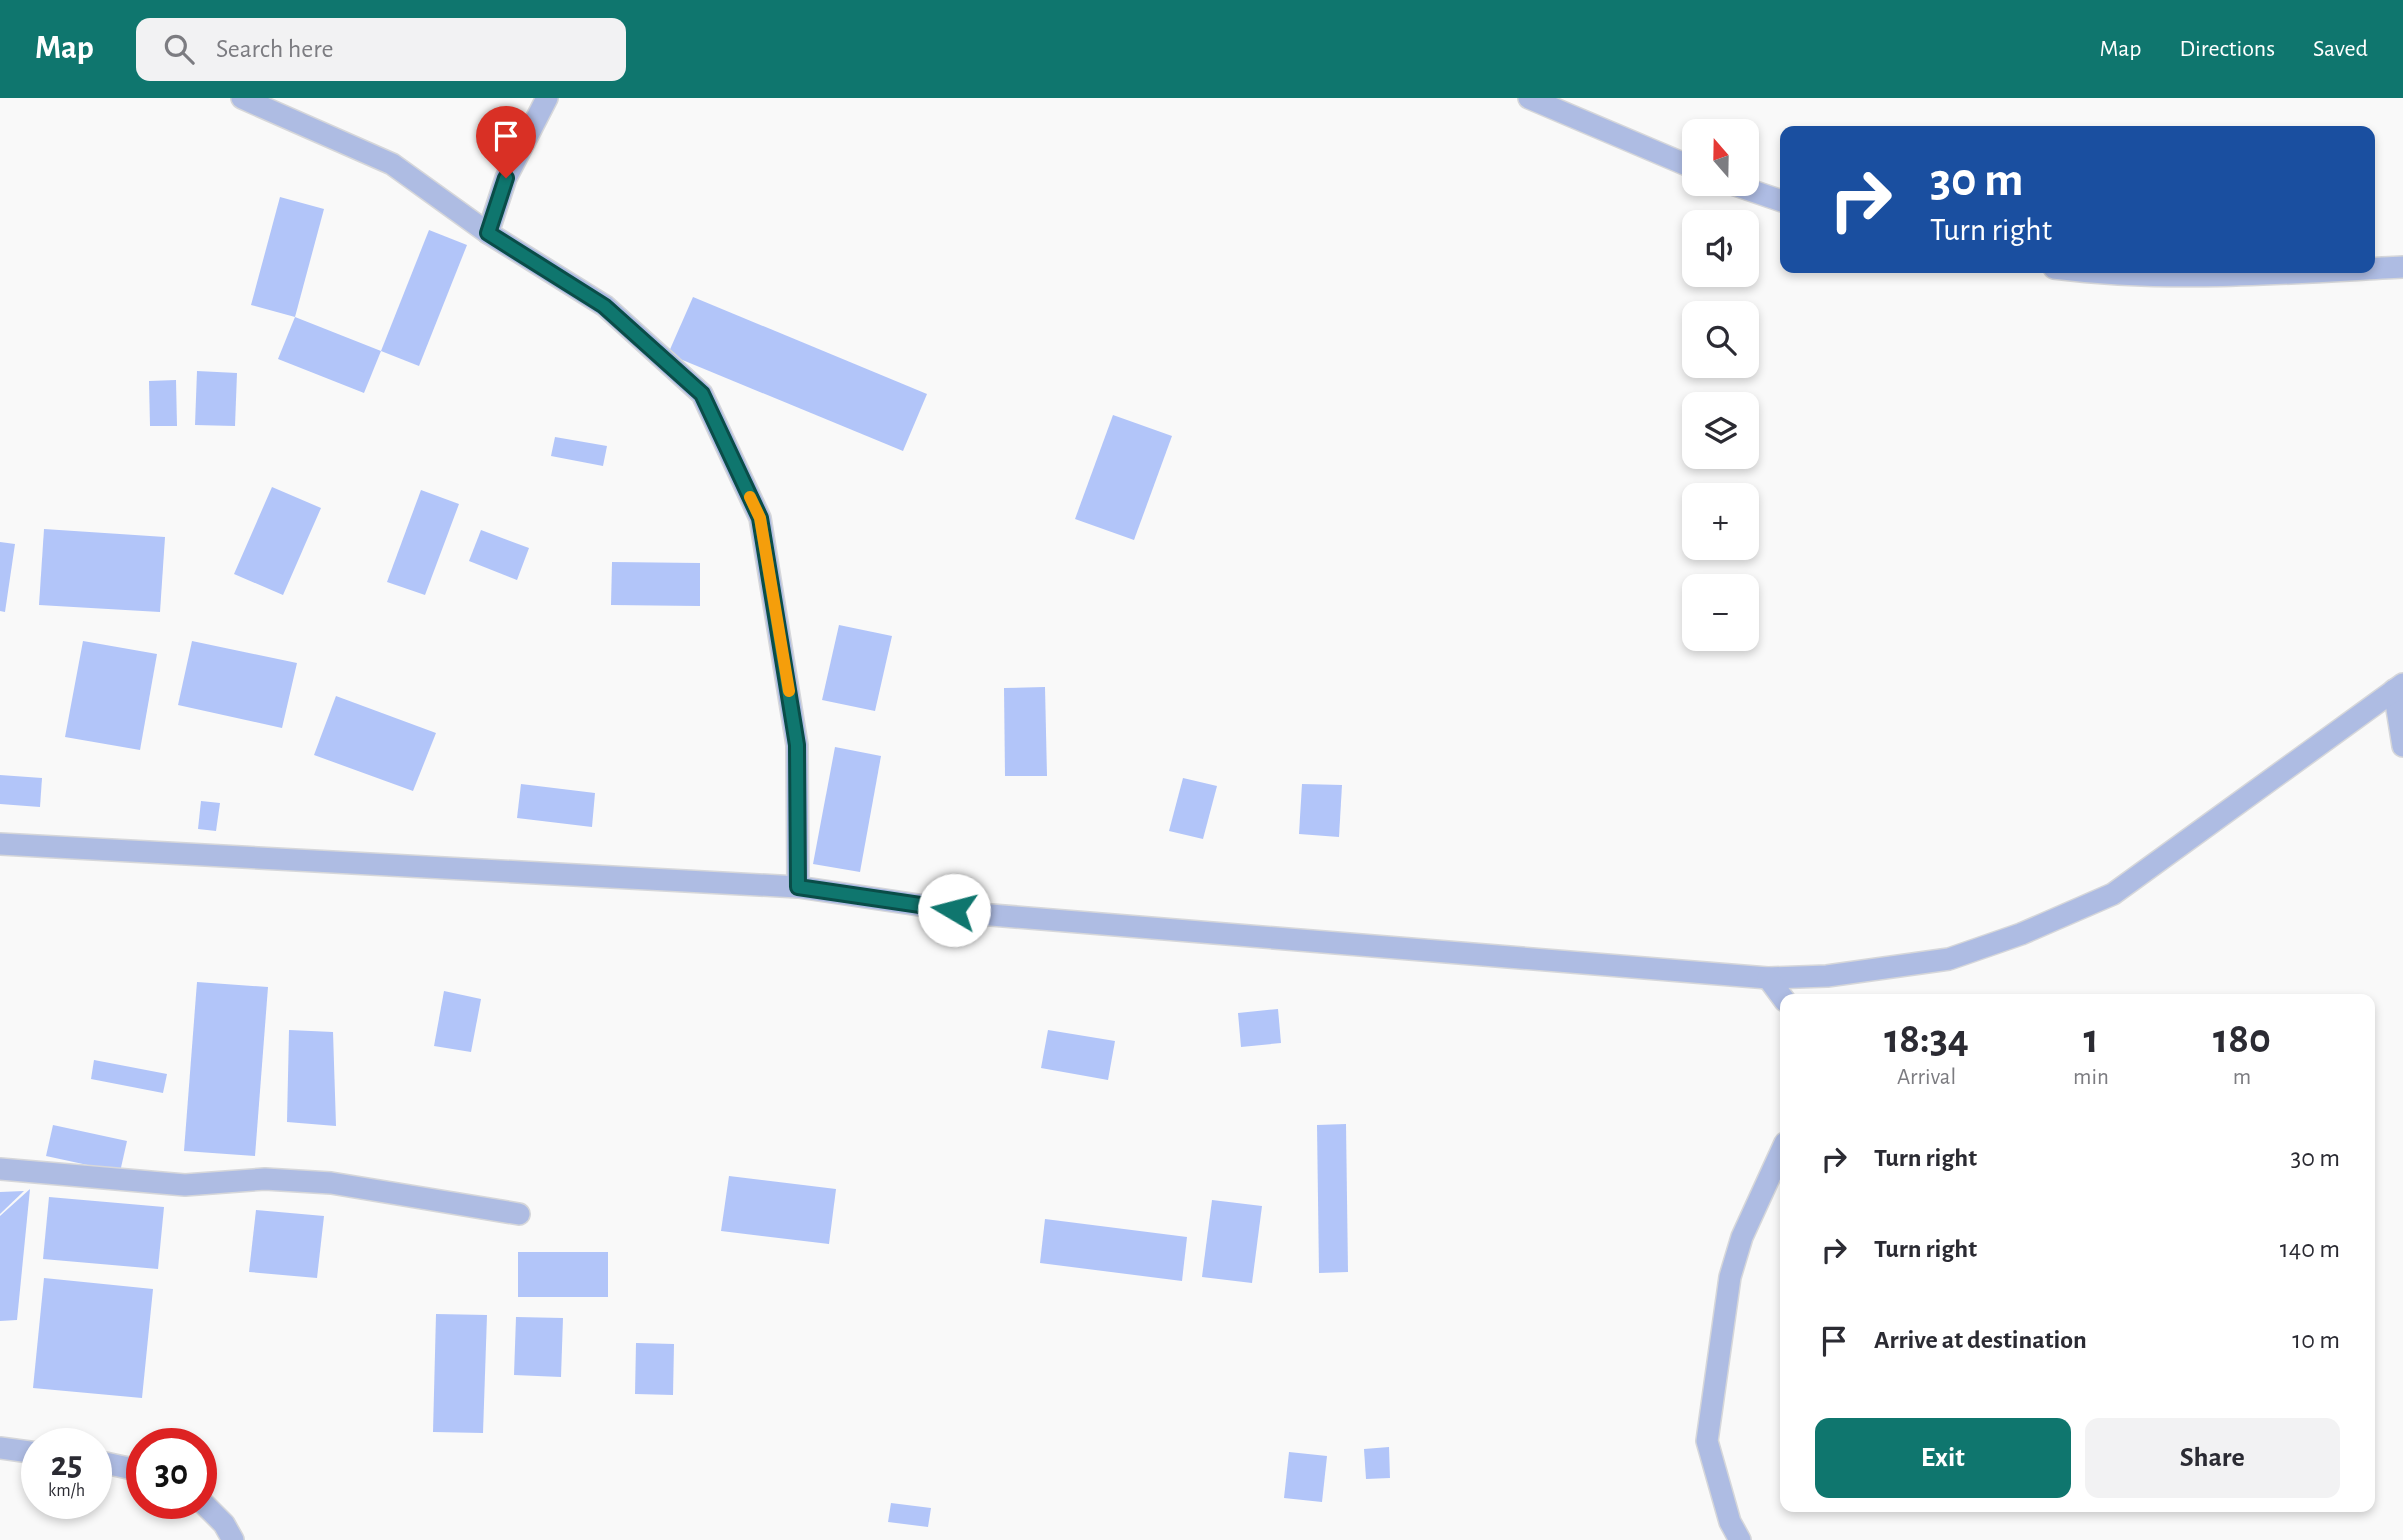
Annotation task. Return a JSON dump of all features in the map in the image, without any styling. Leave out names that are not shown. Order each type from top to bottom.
[{"type":"street","points":[[243,98],[392,164],[488,233],[604,306],[702,394],[760,518],[797,745],[798,887]]},
{"type":"street","points":[[488,233],[506,178],[547,98]]},
{"type":"street","points":[[1529,98],[1682,163]]},
{"type":"street","points":[[1759,193],[1780,200]]},
{"type":"street","points":[[2375,269],[2403,267]]},
{"type":"street","points":[[2109,273],[2222,277],[2294,273]]},
{"type":"street","points":[[0,845],[798,887],[979,914],[1768,978],[1827,976],[1949,958],[2021,934],[2113,894],[2399,687]]},
{"type":"street","points":[[2399,687],[2403,746]]},
{"type":"street","points":[[1768,978],[1780,994]]},
{"type":"street","points":[[1740,1540],[1730,1522],[1707,1441],[1730,1277],[1742,1237],[1780,1154]]},
{"type":"street","points":[[0,1170],[185,1185],[265,1178],[331,1183],[519,1214]]},
{"type":"street","points":[[0,1448],[21,1451]]},
{"type":"street","points":[[217,1517],[233,1540]]},
{"type":"building","points":[[280,197],[324,209],[295,317],[251,305]]},
{"type":"building","points":[[429,230],[467,245],[419,366],[381,351]]},
{"type":"building","points":[[693,297],[927,394],[903,451],[668,354]]},
{"type":"building","points":[[295,317],[381,351],[364,393],[278,359]]},
{"type":"building","points":[[197,371],[237,373],[235,426],[195,425]]},
{"type":"building","points":[[176,380],[177,426],[150,426],[149,381]]},
{"type":"building","points":[[1113,415],[1172,436],[1134,540],[1075,519]]},
{"type":"building","points":[[555,437],[607,446],[603,466],[551,456]]},
{"type":"building","points":[[272,487],[321,508],[283,595],[234,574]]},
{"type":"building","points":[[421,490],[459,504],[425,595],[387,582]]},
{"type":"building","points":[[44,529],[165,537],[160,612],[39,605]]},
{"type":"building","points":[[481,530],[529,548],[517,580],[469,561]]},
{"type":"building","points":[[0,542],[15,544],[5,612],[0,611]]},
{"type":"building","points":[[612,562],[700,563],[700,606],[611,605]]},
{"type":"building","points":[[839,625],[892,636],[875,711],[822,700]]},
{"type":"building","points":[[83,641],[157,654],[140,750],[65,737]]},
{"type":"building","points":[[192,641],[297,663],[282,728],[178,705]]},
{"type":"building","points":[[1045,687],[1047,776],[1005,776],[1004,688]]},
{"type":"building","points":[[336,696],[436,733],[413,791],[314,755]]},
{"type":"building","points":[[835,747],[881,756],[860,872],[813,864]]},
{"type":"building","points":[[0,775],[42,778],[40,807],[0,804]]},
{"type":"building","points":[[1183,778],[1217,786],[1203,839],[1169,831]]},
{"type":"building","points":[[521,784],[595,793],[592,827],[517,818]]},
{"type":"building","points":[[1302,784],[1342,785],[1339,837],[1299,834]]},
{"type":"building","points":[[201,801],[220,803],[216,831],[198,829]]},
{"type":"building","points":[[197,982],[268,987],[255,1156],[184,1151]]},
{"type":"building","points":[[444,991],[481,999],[471,1052],[434,1046]]},
{"type":"building","points":[[1278,1009],[1281,1043],[1241,1047],[1238,1013]]},
{"type":"building","points":[[289,1030],[333,1032],[336,1126],[287,1122]]},
{"type":"building","points":[[1048,1030],[1115,1041],[1108,1080],[1041,1068]]},
{"type":"building","points":[[94,1060],[167,1074],[163,1093],[91,1079]]},
{"type":"building","points":[[1346,1124],[1348,1272],[1319,1273],[1317,1125]]},
{"type":"building","points":[[53,1125],[127,1141],[120,1172],[46,1156]]},
{"type":"building","points":[[729,1176],[836,1189],[829,1244],[721,1231]]},
{"type":"building","points":[[30,1189],[17,1320],[0,1321],[0,1216]]},
{"type":"building","points":[[24,1191],[0,1214],[0,1192]]},
{"type":"building","points":[[49,1197],[164,1207],[158,1269],[43,1259]]},
{"type":"building","points":[[1212,1200],[1262,1206],[1252,1283],[1202,1277]]},
{"type":"building","points":[[256,1210],[324,1216],[317,1278],[249,1272]]},
{"type":"building","points":[[1045,1219],[1187,1237],[1182,1281],[1040,1263]]},
{"type":"building","points":[[518,1252],[608,1252],[608,1297],[518,1297]]},
{"type":"building","points":[[44,1278],[153,1289],[142,1398],[33,1388]]},
{"type":"building","points":[[436,1314],[487,1315],[483,1433],[433,1432]]},
{"type":"building","points":[[516,1317],[563,1318],[561,1377],[514,1375]]},
{"type":"building","points":[[636,1343],[674,1344],[673,1395],[635,1394]]},
{"type":"building","points":[[1389,1447],[1390,1478],[1366,1479],[1364,1449]]},
{"type":"building","points":[[1289,1452],[1327,1456],[1322,1502],[1284,1498]]},
{"type":"building","points":[[891,1503],[931,1508],[928,1527],[888,1522]]},
{"type":"slow traffic","points":[[750,497],[760,518],[789,691]]},
{"type":"route","points":[[506,178],[488,233],[604,306],[702,394],[760,518],[797,745],[798,887],[954,910]]}]
